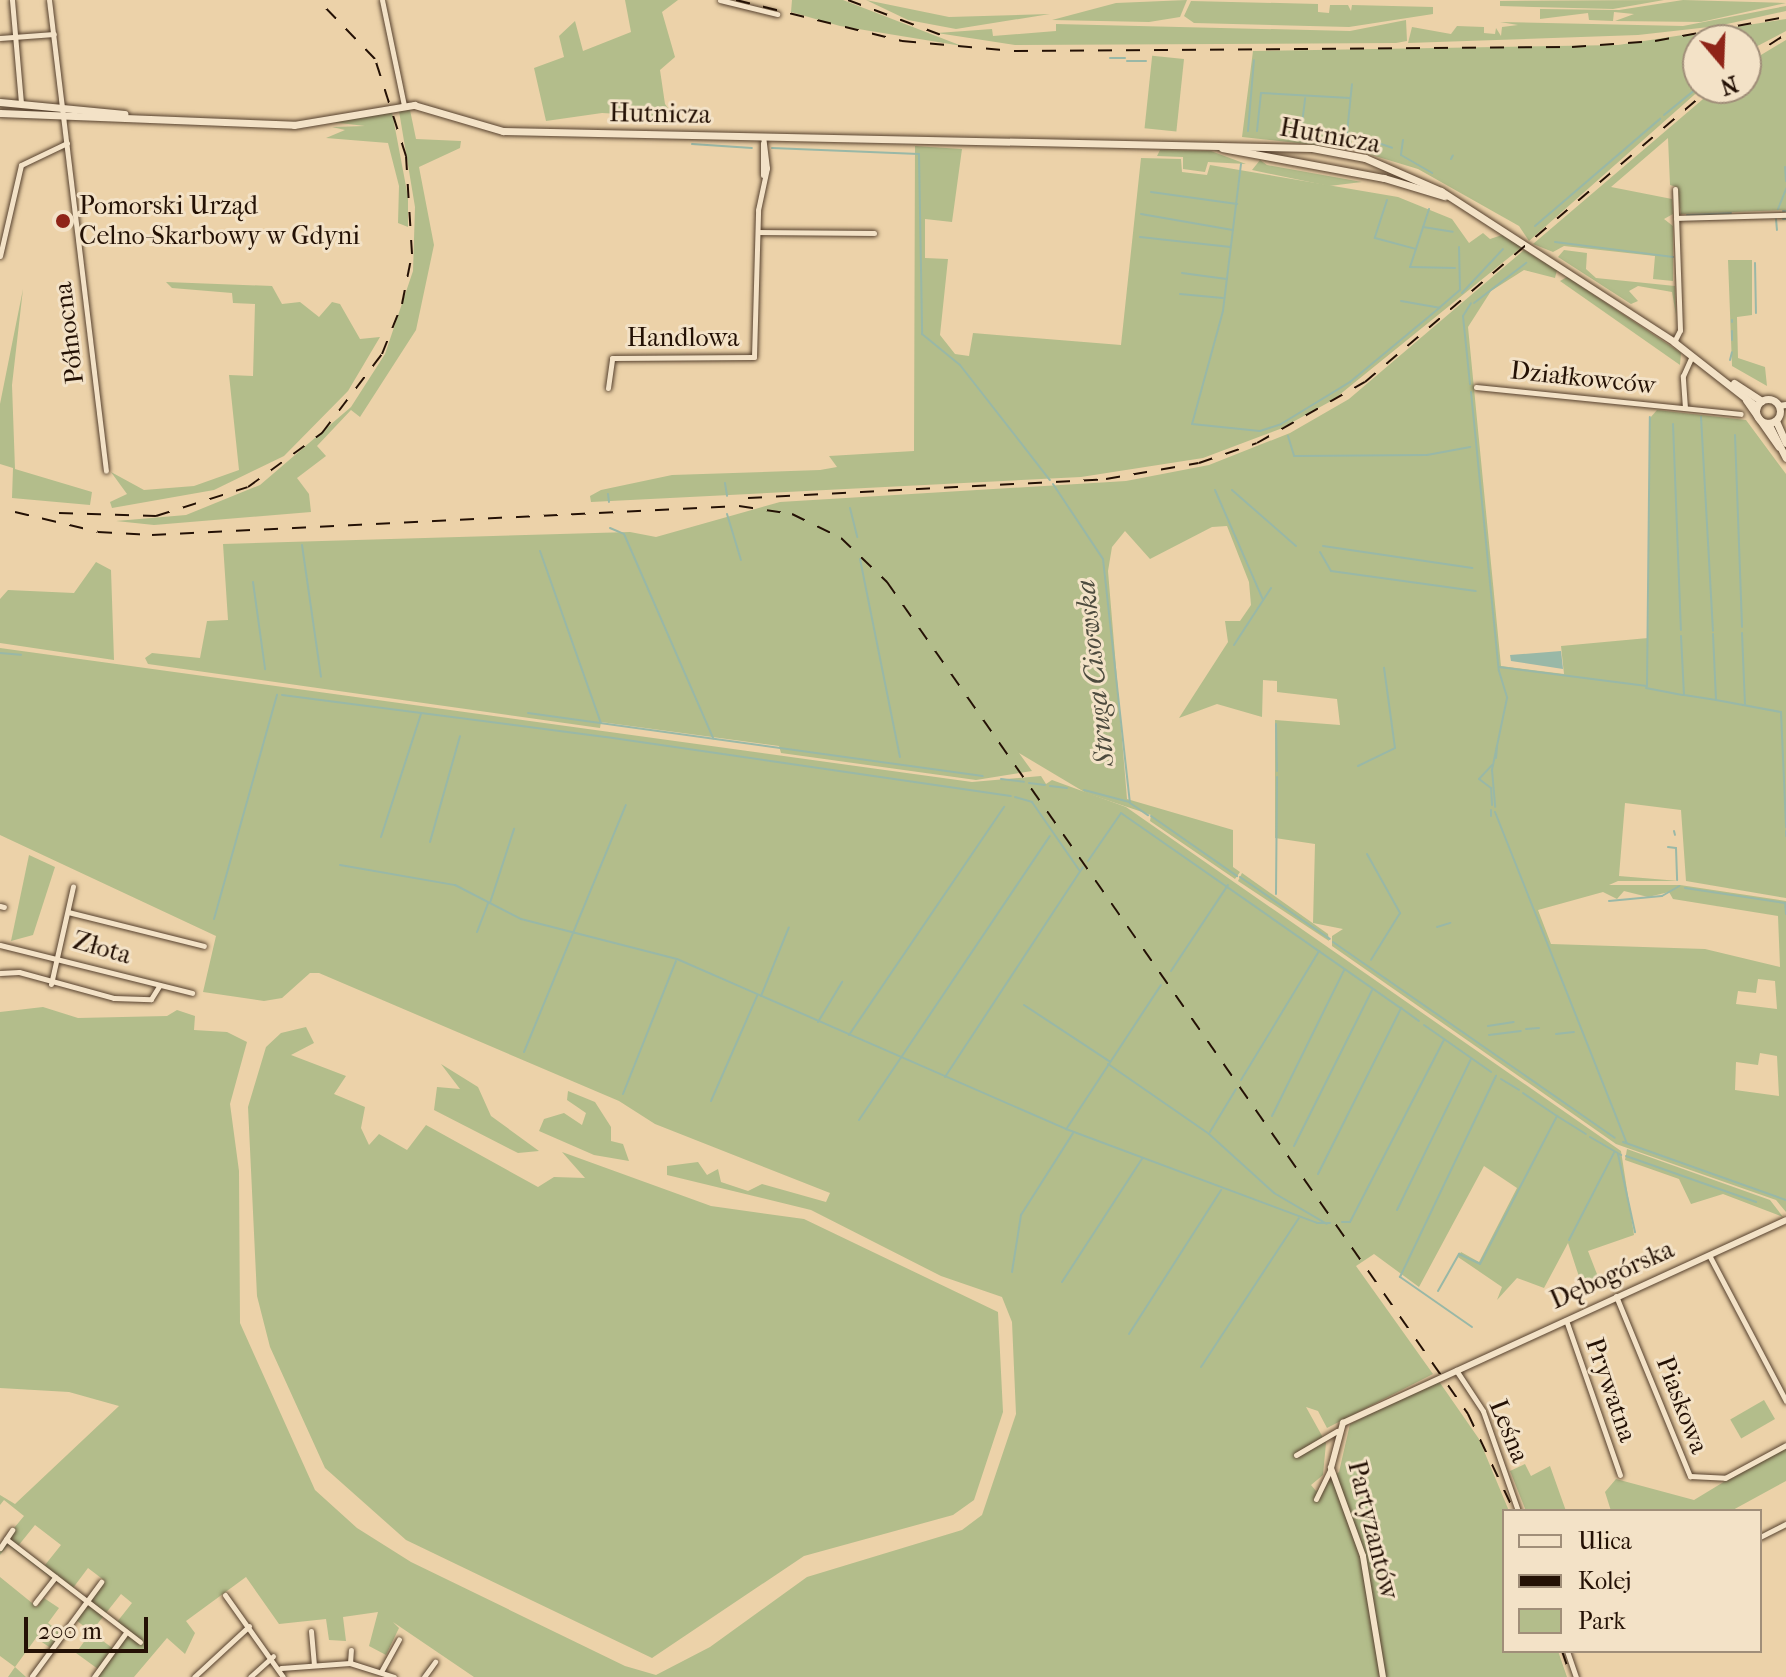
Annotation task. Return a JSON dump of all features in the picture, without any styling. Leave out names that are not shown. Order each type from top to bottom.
[{"type":"main road","name":"Hutnicza","points":[[0,102],[63,106],[126,115]]},
{"type":"main road","points":[[10,102],[10,113]]},
{"type":"main road","name":"Hutnicza","points":[[0,113],[126,115],[294,125],[404,105],[503,131],[763,139],[1312,148],[1340,153],[1409,175],[1674,342],[1721,377]]},
{"type":"main road","points":[[1312,148],[1314,165]]},
{"type":"main road","name":"Hutnicza","points":[[1251,149],[1446,196]]},
{"type":"main road","points":[[1330,167],[1340,153]]},
{"type":"main road","points":[[1405,184],[1409,175]]},
{"type":"main road","points":[[1721,377],[1745,398],[1782,445]]},
{"type":"main road","points":[[1721,377],[1760,404]]},
{"type":"main road","points":[[1745,398],[1783,407],[1772,422]]},
{"type":"main road","points":[[1760,404],[1760,419],[1772,422]]},
{"type":"main road","points":[[1772,422],[1786,458]]},
{"type":"street","points":[[12,0],[21,103]]},
{"type":"street","name":"Północna","points":[[49,0],[106,471]]},
{"type":"street","points":[[382,0],[404,105]]},
{"type":"street","points":[[720,0],[777,14]]},
{"type":"street","points":[[0,38],[54,34]]},
{"type":"street","name":"Handlowa","points":[[608,388],[612,358],[754,357],[763,139]]},
{"type":"street","points":[[0,256],[21,165],[67,143]]},
{"type":"street","points":[[1674,342],[1680,330],[1675,189]]},
{"type":"street","points":[[1676,218],[1786,215]]},
{"type":"street","points":[[758,232],[874,233]]},
{"type":"street","name":"Działkowców","points":[[1685,409],[1683,376],[1692,356]]},
{"type":"street","name":"Działkowców","points":[[1476,387],[1741,414]]},
{"type":"street","points":[[51,984],[73,886]]},
{"type":"street","points":[[68,912],[204,946]]},
{"type":"street","name":"Złota","points":[[0,945],[59,956],[192,993]]},
{"type":"street","points":[[0,973],[19,972],[51,984],[144,1000],[155,997],[159,986]]},
{"type":"street","name":"Dębogórska","points":[[1456,1369],[1786,1220]]},
{"type":"street","points":[[1709,1254],[1786,1401]]},
{"type":"street","name":"Piaskowa","points":[[1616,1295],[1690,1476],[1725,1478],[1786,1445]]},
{"type":"street","name":"Prywatna","points":[[1565,1319],[1620,1475]]},
{"type":"street","name":"Partyzantów","points":[[1383,1677],[1363,1556],[1331,1468],[1337,1431],[1361,1411],[1456,1369]]},
{"type":"street","name":"Leśna","points":[[1456,1369],[1483,1411],[1517,1509]]},
{"type":"street","points":[[1296,1455],[1337,1431]]},
{"type":"street","points":[[1316,1499],[1331,1468]]},
{"type":"street","points":[[1762,1536],[1786,1524]]},
{"type":"street","points":[[0,1548],[12,1530]]},
{"type":"street","points":[[6,1539],[125,1634],[140,1642]]},
{"type":"street","points":[[35,1603],[55,1577]]},
{"type":"street","points":[[32,1676],[101,1582]]},
{"type":"street","points":[[225,1595],[273,1656],[283,1677]]},
{"type":"street","points":[[194,1677],[249,1626]]},
{"type":"street","points":[[311,1631],[314,1664]]},
{"type":"street","points":[[94,1677],[125,1634]]},
{"type":"street","points":[[382,1670],[399,1639]]},
{"type":"street","points":[[350,1663],[351,1650]]},
{"type":"street","points":[[1568,1653],[1576,1677]]},
{"type":"street","points":[[250,1677],[273,1656]]},
{"type":"street","points":[[424,1677],[435,1662]]},
{"type":"street","points":[[281,1668],[350,1663],[382,1670],[394,1677]]},
{"type":"green space","points":[[625,0],[678,0],[662,12],[675,57],[660,70],[665,104],[675,117],[602,113],[546,121],[534,68],[564,57],[559,36],[575,21],[583,51],[631,32]]},
{"type":"green space","points":[[792,0],[843,0],[962,46],[840,26],[791,12]]},
{"type":"green space","points":[[866,0],[949,17],[1050,14],[956,29],[908,20]]},
{"type":"green space","points":[[1187,0],[1180,17],[1149,22],[1052,20],[1116,3]]},
{"type":"green space","points":[[1664,0],[1613,9],[1500,6],[1500,1]]},
{"type":"green space","points":[[1683,0],[1786,3],[1701,22],[1615,21],[1634,14],[1614,12],[1613,21],[1589,20],[1588,13],[1540,19],[1540,9],[1619,10]]},
{"type":"green space","points":[[1191,1],[1318,4],[1318,12],[1329,13],[1330,5],[1348,5],[1351,11],[1352,5],[1433,7],[1433,14],[1349,27],[1194,23],[1184,16]]},
{"type":"green space","points":[[1786,6],[1786,11],[1727,24],[1693,24]]},
{"type":"green space","points":[[1786,19],[1786,31],[1762,44],[1762,24],[1754,24]]},
{"type":"green space","points":[[1406,20],[1407,41],[1396,43],[1015,45],[937,33],[992,29],[993,36],[1056,31],[1056,24],[1350,31]]},
{"type":"green space","points":[[1500,22],[1682,26],[1682,30],[1638,35],[1408,43],[1412,27],[1451,34],[1457,26],[1484,27],[1484,33],[1495,34],[1496,28],[1501,36],[1502,27],[1518,25]]},
{"type":"green space","points":[[1682,35],[1684,104],[1529,241],[1519,226],[1418,169],[1355,150],[1352,136],[1352,149],[1242,137],[1253,51],[1618,45]]},
{"type":"green space","points":[[1786,40],[1786,210],[1681,214],[1677,187],[1670,185],[1668,138],[1611,187],[1672,199],[1673,214],[1664,219],[1673,226],[1673,281],[1653,279],[1655,256],[1564,246],[1553,252],[1533,244],[1697,104],[1762,104],[1762,54]]},
{"type":"green space","points":[[1152,56],[1184,59],[1176,132],[1145,128]]},
{"type":"green space","points":[[410,110],[416,139],[461,141],[460,148],[419,167],[434,245],[416,330],[360,417],[351,410],[317,446],[326,456],[297,478],[309,494],[311,512],[154,525],[116,521],[186,515],[260,485],[351,407],[385,354],[413,271],[415,207],[399,111]]},
{"type":"green space","points":[[392,112],[408,197],[408,227],[398,223],[399,186],[388,143],[326,138],[345,130],[332,127],[365,126],[331,122]]},
{"type":"green space","points":[[915,146],[962,149],[952,222],[925,219],[925,258],[948,259],[940,335],[955,354],[969,356],[973,333],[1121,345],[1141,158],[1181,159],[1182,172],[1207,175],[1210,165],[1398,197],[1452,219],[1469,243],[1483,233],[1490,239],[1502,235],[1522,247],[1333,400],[1280,429],[1203,458],[1081,477],[591,502],[590,496],[601,490],[672,475],[820,470],[837,467],[829,456],[914,451]]},
{"type":"green space","points":[[1160,150],[1211,151],[1246,164],[1208,162],[1205,172],[1183,169],[1183,157],[1157,156]]},
{"type":"green space","points":[[1260,160],[1267,165],[1362,182],[1329,186],[1252,170]]},
{"type":"green space","points":[[1524,250],[1557,270],[1555,278],[1524,270],[1491,291],[1468,327],[1501,666],[1564,674],[1561,646],[1648,638],[1650,418],[1657,410],[1746,420],[1786,474],[1786,898],[1686,881],[1681,810],[1625,803],[1619,876],[1679,881],[1618,881],[1609,885],[1680,885],[1786,901],[1786,1212],[1776,1200],[1616,1144],[1332,946],[1332,936],[1343,929],[1313,923],[1315,844],[1275,838],[1275,720],[1340,725],[1337,699],[1277,692],[1277,681],[1263,680],[1262,717],[1217,704],[1179,718],[1228,642],[1225,621],[1240,621],[1251,605],[1249,582],[1227,526],[1212,527],[1150,559],[1125,531],[1112,547],[1108,571],[1127,799],[1233,830],[1233,867],[1240,872],[1235,879],[1150,821],[1151,815],[1086,793],[1019,753],[1032,771],[976,780],[781,753],[779,746],[601,722],[600,728],[148,664],[145,658],[152,653],[200,658],[207,621],[228,620],[223,544],[630,532],[656,537],[780,502],[1126,481],[1209,465],[1290,433],[1349,399]],"holes":[[[1624,891],[1648,897],[1669,892],[1673,899],[1778,916],[1780,967],[1705,949],[1551,944],[1538,910],[1603,892],[1617,899]],[[1758,979],[1775,981],[1777,1009],[1736,1004],[1738,991],[1756,993]],[[1760,1053],[1777,1056],[1779,1096],[1735,1090],[1736,1062],[1758,1065]]]},
{"type":"green space","points":[[1564,250],[1587,253],[1586,269],[1596,278],[1675,286],[1676,315],[1672,292],[1638,286],[1629,291],[1638,301],[1631,304],[1558,257]]},
{"type":"green space","points":[[1728,260],[1752,260],[1752,315],[1737,317],[1738,358],[1765,367],[1767,386],[1732,366]]},
{"type":"green space","points":[[1567,277],[1681,353],[1680,365],[1560,281]]},
{"type":"green space","points":[[166,282],[272,286],[282,304],[300,302],[319,317],[332,302],[340,304],[360,339],[380,337],[348,391],[284,456],[214,490],[112,508],[110,502],[127,494],[111,472],[144,490],[194,486],[239,470],[229,375],[253,376],[255,304],[233,303],[232,293],[172,288]]},
{"type":"green space","points":[[23,289],[12,385],[15,469],[92,492],[90,505],[12,498],[13,468],[0,464],[0,404]]},
{"type":"green space","points":[[96,562],[111,570],[114,660],[0,643],[0,599],[8,590],[74,593]]},
{"type":"green space","points":[[0,648],[972,782],[1041,776],[1046,784],[1052,780],[1126,807],[1621,1151],[1634,1235],[1588,1251],[1602,1287],[1585,1295],[1568,1243],[1544,1288],[1517,1278],[1497,1300],[1502,1287],[1458,1257],[1461,1252],[1479,1262],[1517,1188],[1484,1166],[1419,1287],[1374,1254],[1356,1266],[1433,1374],[1327,1428],[1318,1411],[1306,1407],[1326,1443],[1323,1475],[1311,1485],[1316,1491],[1339,1472],[1350,1424],[1438,1380],[1479,1439],[1508,1509],[1502,1509],[1502,1653],[1559,1653],[1567,1677],[474,1677],[393,1622],[399,1628],[386,1655],[369,1646],[378,1612],[343,1617],[346,1641],[329,1640],[326,1619],[279,1624],[246,1577],[186,1621],[195,1633],[185,1654],[167,1638],[134,1677],[92,1677],[98,1669],[76,1653],[91,1632],[76,1620],[105,1581],[88,1568],[70,1592],[8,1545],[0,1555],[0,1545],[24,1516],[4,1500],[0,1505],[0,1495],[15,1504],[119,1406],[69,1392],[0,1388],[0,1012],[43,1007],[78,1018],[167,1016],[177,1010],[195,1016],[194,1030],[227,1032],[247,1042],[230,1104],[239,1171],[240,1323],[315,1490],[357,1528],[411,1562],[625,1666],[656,1675],[710,1647],[807,1577],[962,1530],[982,1515],[1016,1414],[1012,1322],[1002,1297],[941,1276],[811,1210],[667,1175],[667,1166],[698,1162],[707,1175],[718,1169],[721,1182],[748,1191],[762,1184],[826,1202],[830,1193],[655,1124],[619,1101],[319,973],[310,973],[282,998],[264,1001],[203,992],[216,936],[0,835]],"holes":[[[35,1525],[61,1545],[45,1565],[18,1546]],[[121,1594],[132,1603],[117,1622],[129,1631],[115,1650],[91,1632]]]},
{"type":"green space","points":[[29,855],[55,867],[33,935],[11,941]]},
{"type":"green space","points":[[1242,873],[1328,934],[1329,941],[1238,881]]},
{"type":"green space","points":[[306,1027],[314,1043],[291,1055],[346,1076],[334,1094],[365,1107],[361,1128],[369,1145],[379,1134],[407,1150],[426,1125],[538,1187],[554,1177],[585,1178],[562,1152],[711,1206],[804,1219],[998,1312],[1003,1412],[974,1500],[953,1515],[804,1556],[652,1658],[406,1540],[325,1468],[270,1347],[257,1296],[248,1107],[266,1047],[281,1033]]},
{"type":"green space","points":[[441,1064],[478,1087],[491,1116],[539,1151],[518,1153],[434,1110],[437,1087],[460,1089]]},
{"type":"green space","points":[[568,1091],[595,1102],[611,1127],[611,1141],[623,1144],[629,1161],[594,1155],[539,1131],[544,1119],[564,1113],[582,1125],[586,1113],[567,1100]]},
{"type":"green space","points":[[1627,1149],[1770,1200],[1783,1217],[1723,1194],[1691,1204],[1679,1179],[1625,1160]]},
{"type":"green space","points":[[1764,1400],[1775,1419],[1741,1439],[1730,1420]]},
{"type":"green space","points":[[1786,1444],[1786,1481],[1735,1509],[1610,1509],[1605,1492],[1616,1479],[1694,1500]]},
{"type":"green space","points":[[1525,1464],[1531,1476],[1550,1466],[1565,1509],[1525,1509],[1510,1471]]},
{"type":"green space","points":[[0,1577],[37,1607],[44,1598],[59,1608],[48,1623],[63,1634],[52,1649],[36,1638],[15,1667],[0,1656]]},
{"type":"green space","points":[[15,1667],[26,1677],[8,1677]]},
{"type":"shaded area","points":[[1561,651],[1563,669],[1511,661],[1510,655]]},
{"type":"waterway","points":[[1110,58],[1125,58]]},
{"type":"waterway","points":[[1248,131],[1254,60]]},
{"type":"waterway","points":[[1127,61],[1146,61]]},
{"type":"waterway","points":[[1347,133],[1352,84]]},
{"type":"waterway","points":[[1257,131],[1261,93],[1350,98]]},
{"type":"waterway","points":[[1301,132],[1305,98]]},
{"type":"waterway","points":[[1664,115],[1682,100]]},
{"type":"waterway","points":[[1535,226],[1660,119]]},
{"type":"waterway","points":[[1358,136],[1392,148]]},
{"type":"waterway","points":[[1403,140],[1401,155],[1432,173]]},
{"type":"waterway","name":"Struga Cisowska","points":[[692,144],[752,148]]},
{"type":"waterway","name":"Struga Cisowska","points":[[772,148],[919,154],[922,334],[960,365],[1050,480]]},
{"type":"waterway","points":[[1451,159],[1453,155]]},
{"type":"waterway","points":[[1241,164],[1223,311],[1192,424],[1260,431],[1281,424],[1350,382],[1439,308]]},
{"type":"waterway","points":[[1785,167],[1786,181]]},
{"type":"waterway","points":[[1778,209],[1786,189]]},
{"type":"waterway","points":[[1151,192],[1237,204]]},
{"type":"waterway","points":[[1387,200],[1375,238],[1416,249]]},
{"type":"waterway","points":[[1429,209],[1410,267],[1455,268]]},
{"type":"waterway","points":[[1687,215],[1731,213]]},
{"type":"waterway","points":[[1141,214],[1233,230]]},
{"type":"waterway","points":[[1776,219],[1777,230]]},
{"type":"waterway","points":[[1423,227],[1453,232]]},
{"type":"waterway","points":[[1140,237],[1230,247]]},
{"type":"waterway","points":[[1555,242],[1673,257]]},
{"type":"waterway","points":[[1401,301],[1439,308],[1460,290],[1459,247]]},
{"type":"waterway","points":[[1462,293],[1503,249]]},
{"type":"waterway","points":[[1474,303],[1526,263]]},
{"type":"waterway","points":[[1755,263],[1756,313]]},
{"type":"waterway","points":[[1182,273],[1227,279]]},
{"type":"waterway","points":[[1180,294],[1223,298]]},
{"type":"waterway","points":[[1470,384],[1463,316],[1471,303]]},
{"type":"waterway","points":[[1732,331],[1732,340]]},
{"type":"waterway","points":[[1730,360],[1732,352]]},
{"type":"waterway","points":[[1471,392],[1499,671],[1507,698],[1492,770],[1495,807]]},
{"type":"waterway","points":[[1499,667],[1647,686],[1650,417]]},
{"type":"waterway","points":[[1701,417],[1713,631]]},
{"type":"waterway","points":[[1673,424],[1681,630]]},
{"type":"waterway","points":[[1735,435],[1742,627]]},
{"type":"waterway","points":[[1288,436],[1294,456],[1427,455],[1470,447]]},
{"type":"waterway","points":[[725,483],[727,496]]},
{"type":"waterway","name":"Struga Cisowska","points":[[1053,484],[1103,559],[1130,803],[1148,815]]},
{"type":"waterway","points":[[1215,490],[1263,600]]},
{"type":"waterway","points":[[1232,490],[1296,546]]},
{"type":"waterway","points":[[608,494],[609,502]]},
{"type":"waterway","points":[[850,508],[857,537]]},
{"type":"waterway","points":[[727,514],[741,560]]},
{"type":"waterway","points":[[610,528],[624,534],[713,738]]},
{"type":"waterway","points":[[302,545],[321,677]]},
{"type":"waterway","points":[[1323,546],[1472,568]]},
{"type":"waterway","points":[[540,551],[601,723]]},
{"type":"waterway","points":[[1320,552],[1331,571],[1476,591]]},
{"type":"waterway","points":[[860,559],[900,757]]},
{"type":"waterway","points":[[253,582],[265,669]]},
{"type":"waterway","points":[[1234,645],[1271,588]]},
{"type":"waterway","points":[[1742,633],[1745,704]]},
{"type":"waterway","points":[[1713,634],[1716,700],[1781,712],[1786,827]]},
{"type":"waterway","points":[[1681,636],[1684,695],[1715,700]]},
{"type":"waterway","points":[[0,653],[21,655]]},
{"type":"waterway","points":[[1358,766],[1395,748],[1384,668]]},
{"type":"waterway","points":[[1646,688],[1682,695]]},
{"type":"waterway","points":[[214,919],[277,695]]},
{"type":"waterway","points":[[282,695],[605,737]]},
{"type":"waterway","points":[[528,713],[983,776]]},
{"type":"waterway","points":[[381,837],[421,714]]},
{"type":"waterway","points":[[1276,724],[1277,771]]},
{"type":"waterway","points":[[430,842],[460,736]]},
{"type":"waterway","points":[[606,737],[1011,796]]},
{"type":"waterway","points":[[1496,758],[1497,747]]},
{"type":"waterway","points":[[1492,765],[1479,779],[1491,788],[1492,805]]},
{"type":"waterway","points":[[1276,894],[1277,777]]},
{"type":"waterway","points":[[1001,779],[1024,782]]},
{"type":"waterway","points":[[1029,783],[1045,785]]},
{"type":"waterway","points":[[1050,786],[1067,788]]},
{"type":"waterway","points":[[1084,790],[1129,802]]},
{"type":"waterway","points":[[1015,797],[1032,802],[1079,870]]},
{"type":"waterway","points":[[524,1052],[626,805]]},
{"type":"waterway","points":[[849,1035],[1004,807]]},
{"type":"waterway","points":[[1491,810],[1491,816]]},
{"type":"waterway","points":[[1495,812],[1627,1143]]},
{"type":"waterway","points":[[1088,861],[1121,813],[1401,1008]]},
{"type":"waterway","name":"Struga Cisowska","points":[[1151,816],[1237,876]]},
{"type":"waterway","points":[[490,903],[514,829]]},
{"type":"waterway","points":[[1674,831],[1675,835]]},
{"type":"waterway","points":[[1786,831],[1786,836]]},
{"type":"waterway","points":[[859,1120],[1050,836]]},
{"type":"waterway","points":[[1668,847],[1676,848],[1677,880]]},
{"type":"waterway","points":[[1367,854],[1400,913],[1371,960]]},
{"type":"waterway","points":[[340,865],[455,885],[521,919],[677,959],[1066,1129],[1317,1223],[1330,1223]]},
{"type":"waterway","points":[[945,1077],[1083,867]]},
{"type":"waterway","name":"Struga Cisowska","points":[[1240,877],[1330,939]]},
{"type":"waterway","points":[[1171,971],[1228,885]]},
{"type":"waterway","points":[[1609,901],[1662,896],[1679,886]]},
{"type":"waterway","points":[[1685,888],[1785,903]]},
{"type":"waterway","points":[[477,932],[488,903]]},
{"type":"waterway","points":[[1785,903],[1786,914]]},
{"type":"waterway","points":[[1437,927],[1450,923]]},
{"type":"waterway","points":[[761,996],[789,927]]},
{"type":"waterway","name":"Struga Cisowska","points":[[1333,942],[1615,1138]]},
{"type":"waterway","points":[[1241,1080],[1319,951]]},
{"type":"waterway","points":[[623,1094],[676,961]]},
{"type":"waterway","points":[[1272,1116],[1344,970]]},
{"type":"waterway","points":[[818,1022],[842,982]]},
{"type":"waterway","points":[[1067,1128],[1161,985]]},
{"type":"waterway","points":[[1294,1146],[1372,990]]},
{"type":"waterway","points":[[711,1101],[757,996]]},
{"type":"waterway","points":[[1024,1005],[1109,1061]]},
{"type":"waterway","points":[[1318,1174],[1401,1008],[1419,1021]]},
{"type":"waterway","points":[[1488,1026],[1514,1022]]},
{"type":"waterway","points":[[1424,1025],[1491,1072]]},
{"type":"waterway","points":[[1526,1029],[1539,1028]]},
{"type":"waterway","points":[[1489,1035],[1521,1031]]},
{"type":"waterway","points":[[1556,1034],[1574,1032]]},
{"type":"waterway","points":[[1342,1222],[1350,1222],[1444,1040]]},
{"type":"waterway","points":[[1397,1210],[1471,1059]]},
{"type":"waterway","points":[[1108,1064],[1209,1134],[1274,1193],[1327,1224]]},
{"type":"waterway","points":[[1472,1327],[1400,1277],[1496,1076]]},
{"type":"waterway","points":[[1501,1079],[1519,1090]]},
{"type":"waterway","points":[[1210,1132],[1236,1089]]},
{"type":"waterway","points":[[1523,1093],[1557,1116]]},
{"type":"waterway","points":[[1438,1291],[1459,1254],[1480,1264],[1557,1116],[1586,1134]]},
{"type":"waterway","points":[[1012,1272],[1021,1215],[1073,1133]]},
{"type":"waterway","points":[[1590,1137],[1621,1155]]},
{"type":"waterway","name":"Struga Cisowska","points":[[1623,1142],[1786,1200]]},
{"type":"waterway","points":[[1569,1240],[1614,1153]]},
{"type":"waterway","points":[[1618,1154],[1635,1232]]},
{"type":"waterway","points":[[1626,1156],[1756,1202]]},
{"type":"waterway","points":[[1062,1282],[1142,1159]]},
{"type":"waterway","points":[[1129,1334],[1221,1190]]},
{"type":"waterway","points":[[1201,1367],[1299,1218]]},
{"type":"railway","points":[[59,513],[156,516],[248,487],[322,433],[382,354],[402,304],[412,254],[406,156],[375,59],[318,0]]},
{"type":"railway","points":[[736,0],[902,41],[1014,51],[1572,47],[1655,41],[1786,17]]},
{"type":"railway","points":[[848,0],[949,38]]},
{"type":"railway","points":[[1762,50],[1786,34]]},
{"type":"railway","points":[[748,498],[1106,479],[1199,463],[1257,443],[1365,382],[1691,104]]},
{"type":"railway","points":[[15,512],[98,532],[152,535],[739,506],[792,514],[841,538],[887,582],[1468,1414],[1513,1509]]},
{"type":"railway","points":[[1563,1653],[1571,1677]]},
{"type":"place","name":"Pomorski Urząd Celno-Skarbowy w Gdyni","points":[[63,221]]}]
